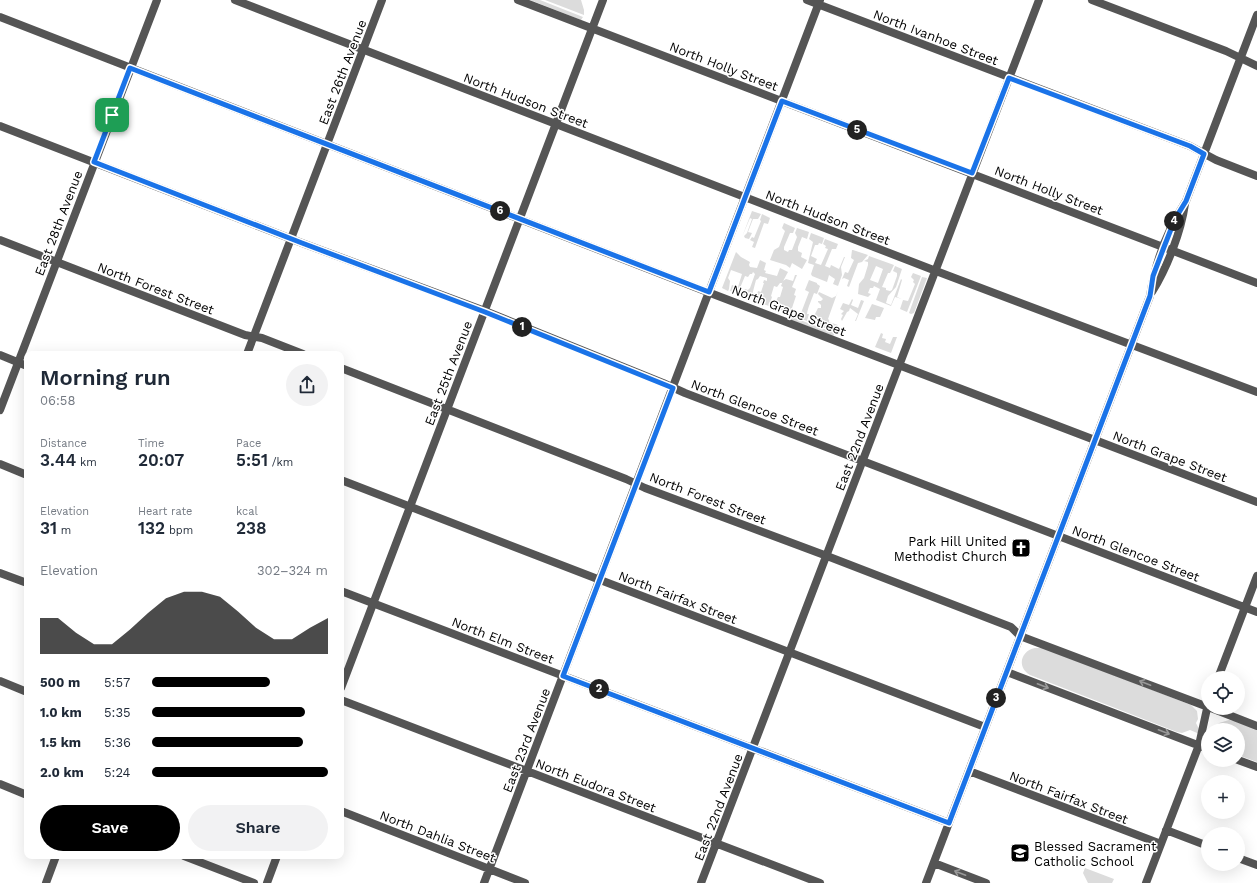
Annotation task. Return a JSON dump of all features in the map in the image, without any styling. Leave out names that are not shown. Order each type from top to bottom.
[{"type":"street","name":"East 28th Avenue","points":[[0,410],[157,0]]},
{"type":"street","name":"North Hudson Street","points":[[235,0],[745,198],[1257,392]]},
{"type":"street","name":"East 26th Avenue","points":[[249,351],[382,0]]},
{"type":"street","name":"North Holly Street","points":[[518,0],[1257,283]]},
{"type":"street","name":"East 25th Avenue","points":[[344,680],[485,312],[602,0]]},
{"type":"street","name":"North Ivanhoe Street","points":[[806,0],[820,2],[1009,78],[1190,146],[1216,160],[1257,176]]},
{"type":"street","name":"East 22nd Avenue","points":[[702,883],[1039,0]]},
{"type":"street","points":[[1092,0],[1226,51],[1257,66]]},
{"type":"street","name":"East 23rd Avenue","points":[[484,883],[820,2]]},
{"type":"street","points":[[926,883],[1131,345],[1150,296],[1160,279],[1168,248],[1182,221],[1186,201],[1257,15]]},
{"type":"street","name":"North Grape Street","points":[[0,17],[327,145],[1257,502]]},
{"type":"street","name":"North Glencoe Street","points":[[0,126],[291,239],[485,312],[673,388],[1257,612]]},
{"type":"street","name":"North Forest Street","points":[[0,240],[245,335],[262,338],[295,351]]},
{"type":"street","points":[[0,356],[24,365]]},
{"type":"street","name":"North Forest Street","points":[[344,369],[636,484],[1011,627],[1020,636],[1201,703]]},
{"type":"street","points":[[0,464],[24,474]]},
{"type":"street","name":"North Fairfax Street","points":[[344,481],[985,727]]},
{"type":"street","points":[[0,573],[24,582]]},
{"type":"street","points":[[1221,671],[1257,576]]},
{"type":"street","name":"North Elm Street","points":[[344,592],[949,823]]},
{"type":"street","points":[[1007,672],[1199,745]]},
{"type":"street","points":[[0,681],[24,691]]},
{"type":"street","name":"North Eudora Street","points":[[344,701],[820,883]]},
{"type":"street","points":[[1146,883],[1199,745],[1206,715]]},
{"type":"street","name":"North Forest Street","points":[[1230,715],[1257,726]]},
{"type":"street","points":[[1245,763],[1257,767]]},
{"type":"street","name":"North Fairfax Street","points":[[969,771],[1161,844]]},
{"type":"street","points":[[0,784],[24,794]]},
{"type":"street","name":"North Dahlia Street","points":[[344,812],[526,883]]},
{"type":"street","points":[[1166,830],[1201,843]]},
{"type":"street","points":[[46,883],[55,859]]},
{"type":"street","points":[[192,859],[254,883]]},
{"type":"street","points":[[267,883],[276,859]]},
{"type":"street","points":[[1245,861],[1257,865]]},
{"type":"street","points":[[934,863],[986,883]]},
{"type":"shaded area","points":[[530,0],[540,0],[583,17],[581,20]]},
{"type":"shaded area","points":[[545,0],[581,0],[584,15]]},
{"type":"shaded area","points":[[752,211],[761,214],[758,219],[753,219],[748,232],[752,233],[749,239],[745,238],[744,236],[747,233],[752,219],[750,218],[742,237]]},
{"type":"shaded area","points":[[762,214],[770,218],[768,224],[764,223],[755,248],[752,247],[754,242],[750,240],[752,237],[754,238],[761,221]]},
{"type":"shaded area","points":[[784,223],[795,228],[793,233],[790,233],[784,247],[784,250],[788,252],[789,250],[792,250],[797,237],[795,233],[797,228],[809,232],[807,239],[802,237],[798,247],[798,251],[802,253],[801,257],[807,260],[802,269],[792,263],[790,268],[786,265],[770,260],[774,250],[779,247],[785,231],[782,228]]},
{"type":"shaded area","points":[[811,233],[824,238],[822,244],[819,243],[818,245],[815,245],[811,256],[817,259],[815,263],[821,265],[828,249],[825,248],[826,246],[823,244],[825,239],[838,244],[836,249],[832,249],[825,266],[830,268],[831,265],[839,269],[845,257],[841,267],[842,275],[838,286],[833,284],[835,279],[829,275],[827,282],[812,276],[811,274],[814,265],[808,263],[813,242],[809,239]]},
{"type":"shaded area","points":[[852,250],[868,255],[862,262],[858,263],[849,287],[847,286],[849,280],[844,278],[842,279],[845,272],[848,273],[854,260],[851,258]]},
{"type":"shaded area","points":[[736,252],[750,262],[750,267],[757,268],[760,260],[766,263],[764,270],[766,271],[765,273],[777,276],[780,268],[788,272],[782,283],[780,283],[777,287],[774,286],[769,306],[752,300],[754,293],[757,294],[758,291],[761,292],[764,280],[767,281],[767,278],[760,276],[756,280],[751,299],[741,296],[745,289],[748,290],[750,288],[755,274],[753,272],[748,277],[745,276],[740,288],[742,290],[740,295],[730,291],[732,285],[738,287],[742,274],[731,270],[728,278],[730,281],[728,291],[722,288]]},
{"type":"shaded area","points":[[869,256],[894,265],[890,273],[888,273],[882,287],[886,288],[886,290],[892,290],[897,276],[897,273],[893,271],[895,266],[902,269],[896,287],[888,296],[886,303],[891,305],[901,279],[897,297],[902,299],[895,297],[891,306],[876,300],[880,289],[874,286],[873,288],[870,288],[868,293],[871,294],[868,297],[858,294],[859,284],[864,278],[868,265],[868,262],[864,261],[868,259]],"holes":[[[876,266],[883,269],[878,283],[870,280]]]},
{"type":"shaded area","points":[[913,273],[921,276],[907,312],[900,309],[903,300],[908,301],[915,284],[911,277]]},
{"type":"shaded area","points":[[795,275],[797,275],[792,287],[796,289],[794,295],[796,296],[792,308],[792,314],[771,307],[774,300],[776,301],[778,297],[780,297],[783,281],[786,279],[793,281]]},
{"type":"shaded area","points":[[922,277],[927,278],[914,313],[911,314],[909,313]]},
{"type":"shaded area","points":[[809,280],[820,286],[817,294],[814,293],[810,303],[807,321],[794,316],[795,312],[801,313],[809,292],[805,290]]},
{"type":"shaded area","points":[[838,291],[828,319],[829,322],[838,325],[835,332],[808,321],[810,315],[814,316],[818,308],[821,308],[818,301],[823,299],[818,294],[819,292],[832,298],[836,296]]},
{"type":"shaded area","points":[[852,299],[851,305],[858,308],[861,300],[864,301],[856,321],[858,314],[850,308],[842,321],[841,319],[843,315],[841,314],[844,311],[840,309],[843,303],[849,305]]},
{"type":"shaded area","points":[[872,304],[884,308],[880,317],[876,317],[875,320],[865,318]]},
{"type":"shaded area","points":[[792,317],[835,333],[833,336],[791,320]]},
{"type":"shaded area","points":[[881,333],[883,334],[882,338],[886,339],[885,342],[890,344],[893,337],[897,337],[891,353],[875,347]]},
{"type":"shaded area","points":[[1035,648],[1044,648],[1191,705],[1197,711],[1198,719],[1196,723],[1201,735],[1190,730],[1182,733],[1177,732],[1030,675],[1023,668],[1022,660],[1026,652]]},
{"type":"shaded area","points":[[1229,720],[1240,723],[1219,723]]},
{"type":"shaded area","points":[[1245,725],[1257,729],[1257,762],[1245,758]]},
{"type":"shaded area","points":[[1085,868],[1114,879],[1112,883],[1088,883],[1083,873]]},
{"type":"place","name":"Park Hill United Methodist Church","points":[[1021,548]]},
{"type":"place","name":"Blessed Sacrament Catholic School","points":[[1020,853]]},
{"type":"route","points":[[130,68],[709,292],[782,101],[972,173],[1009,78],[1190,146],[1204,154],[1186,201],[1175,219],[1164,247],[1153,276],[1150,296],[949,823],[563,676],[673,388],[485,312],[94,162],[112,115],[130,68]]}]
